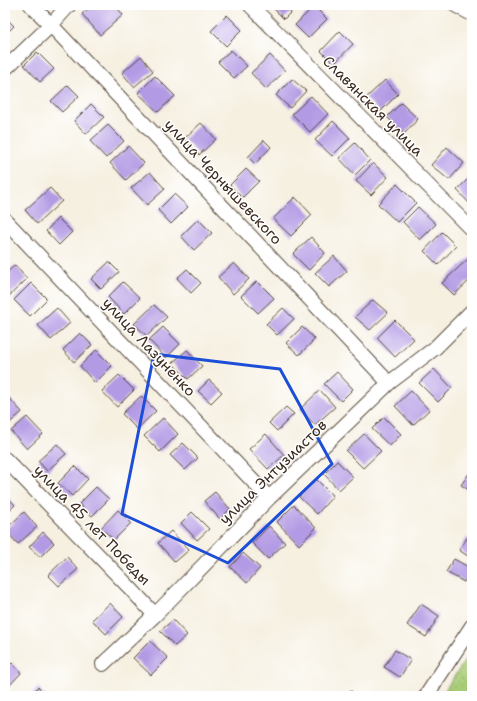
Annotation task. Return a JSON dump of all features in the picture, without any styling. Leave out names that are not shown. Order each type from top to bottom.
[{"type":"street","name":"улица Чернышевского","points":[[31,5],[51,24],[389,384]]},
{"type":"street","points":[[5,69],[69,5]]},
{"type":"street","name":"Славянская улица","points":[[250,5],[472,230]]},
{"type":"street","points":[[456,5],[472,14]]},
{"type":"street","name":"улица Лазуненко","points":[[5,220],[269,498]]},
{"type":"street","name":"улица Энтузиастов","points":[[103,664],[155,615],[269,498],[389,384],[435,348],[472,311]]},
{"type":"street","name":"улица 45 лет Победы","points":[[5,459],[155,615]]},
{"type":"street","points":[[426,696],[472,626]]},
{"type":"highlighted area","points":[[154,354],[280,369],[332,464],[228,563],[122,514]]},
{"type":"green space","points":[[472,650],[472,696],[441,696]]},
{"type":"building","points":[[92,5],[115,5],[123,15],[100,35],[82,14]]},
{"type":"building","points":[[270,5],[298,5],[284,19]]},
{"type":"building","points":[[314,6],[327,19],[308,38],[295,25]]},
{"type":"building","points":[[227,15],[242,30],[226,46],[211,31]]},
{"type":"building","points":[[5,17],[14,26],[5,35]]},
{"type":"building","points":[[340,31],[353,44],[334,64],[321,51]]},
{"type":"building","points":[[231,50],[247,66],[234,78],[218,62]]},
{"type":"building","points":[[37,52],[54,69],[40,82],[24,65]]},
{"type":"building","points":[[270,55],[285,71],[266,89],[251,73]]},
{"type":"building","points":[[141,56],[153,71],[134,87],[122,73]]},
{"type":"building","points":[[155,76],[175,96],[158,112],[138,93]]},
{"type":"building","points":[[292,79],[306,91],[290,108],[276,95]]},
{"type":"building","points":[[385,80],[398,94],[380,112],[366,98]]},
{"type":"building","points":[[68,85],[79,96],[62,112],[51,101]]},
{"type":"building","points":[[311,96],[328,114],[310,132],[292,114]]},
{"type":"building","points":[[401,103],[418,119],[404,134],[387,117]]},
{"type":"building","points":[[91,104],[104,117],[86,134],[74,121]]},
{"type":"building","points":[[333,121],[350,138],[332,156],[315,140]]},
{"type":"building","points":[[201,123],[216,139],[199,155],[184,139]]},
{"type":"building","points":[[108,125],[124,141],[106,158],[90,141]]},
{"type":"building","points":[[264,140],[271,147],[255,164],[248,157]]},
{"type":"building","points":[[355,143],[370,160],[355,175],[339,158]]},
{"type":"building","points":[[128,146],[144,163],[126,180],[110,163]]},
{"type":"building","points":[[447,147],[464,163],[449,180],[431,165]]},
{"type":"building","points":[[373,163],[388,177],[371,195],[356,181]]},
{"type":"building","points":[[246,169],[259,181],[242,198],[230,185]]},
{"type":"building","points":[[150,172],[165,189],[147,205],[131,188]]},
{"type":"building","points":[[472,175],[472,202],[470,204],[457,190]]},
{"type":"building","points":[[397,184],[416,203],[397,222],[378,204]]},
{"type":"building","points":[[50,188],[62,201],[37,224],[25,210]]},
{"type":"building","points":[[174,194],[188,207],[171,224],[158,210]]},
{"type":"building","points":[[295,197],[312,215],[291,236],[273,219]]},
{"type":"building","points":[[418,207],[436,224],[420,240],[403,222]]},
{"type":"building","points":[[58,218],[72,232],[59,245],[46,231]]},
{"type":"building","points":[[198,219],[212,233],[194,250],[181,236]]},
{"type":"building","points":[[442,232],[456,246],[438,265],[424,251]]},
{"type":"building","points":[[311,237],[325,253],[309,270],[293,254]]},
{"type":"building","points":[[334,256],[347,271],[329,287],[315,273]]},
{"type":"building","points":[[469,258],[472,261],[472,278],[454,295],[442,283]]},
{"type":"building","points":[[109,262],[119,272],[101,289],[91,279]]},
{"type":"building","points":[[234,263],[249,279],[233,294],[218,277]]},
{"type":"building","points":[[15,265],[27,279],[8,297],[5,294],[5,274]]},
{"type":"building","points":[[187,269],[201,283],[191,293],[177,278]]},
{"type":"building","points":[[257,281],[274,298],[258,313],[241,296]]},
{"type":"building","points":[[123,282],[140,298],[124,314],[108,297]]},
{"type":"building","points":[[31,283],[47,299],[30,316],[14,300]]},
{"type":"building","points":[[373,300],[388,313],[370,330],[355,317]]},
{"type":"building","points":[[154,305],[167,317],[147,336],[134,324]]},
{"type":"building","points":[[57,308],[70,323],[51,340],[38,325]]},
{"type":"building","points":[[283,308],[294,319],[277,335],[266,324]]},
{"type":"building","points":[[395,320],[414,339],[395,357],[377,338]]},
{"type":"building","points":[[163,327],[180,344],[166,358],[149,340]]},
{"type":"building","points":[[302,327],[315,339],[299,355],[286,343]]},
{"type":"building","points":[[80,333],[92,345],[74,362],[63,350]]},
{"type":"building","points":[[96,350],[112,366],[95,383],[80,366]]},
{"type":"building","points":[[187,350],[202,366],[188,379],[172,363]]},
{"type":"building","points":[[434,369],[452,388],[438,402],[419,383]]},
{"type":"building","points":[[337,372],[353,389],[341,401],[324,384]]},
{"type":"building","points":[[119,375],[134,390],[117,407],[102,391]]},
{"type":"building","points":[[209,380],[222,392],[211,403],[198,391]]},
{"type":"building","points":[[320,390],[335,407],[315,425],[300,409]]},
{"type":"building","points":[[411,391],[429,410],[413,425],[395,406]]},
{"type":"building","points":[[141,396],[156,411],[137,429],[122,414]]},
{"type":"building","points":[[8,397],[22,412],[5,427],[5,399]]},
{"type":"building","points":[[286,407],[294,414],[277,431],[269,423]]},
{"type":"building","points":[[27,417],[43,434],[27,449],[11,431]]},
{"type":"building","points":[[384,417],[401,434],[390,446],[372,429]]},
{"type":"building","points":[[163,418],[178,434],[160,452],[144,436]]},
{"type":"building","points":[[266,434],[284,455],[268,469],[249,449]]},
{"type":"building","points":[[364,434],[381,451],[363,468],[346,451]]},
{"type":"building","points":[[183,443],[198,458],[185,470],[170,455]]},
{"type":"building","points":[[57,444],[66,454],[47,471],[38,461]]},
{"type":"building","points":[[337,461],[353,477],[339,490],[324,474]]},
{"type":"building","points":[[75,466],[88,479],[72,496],[58,483]]},
{"type":"building","points":[[472,469],[472,492],[461,485]]},
{"type":"building","points":[[316,479],[333,496],[317,514],[299,497]]},
{"type":"building","points":[[96,487],[109,499],[92,516],[79,504]]},
{"type":"building","points":[[215,492],[230,509],[220,519],[204,501]]},
{"type":"building","points":[[5,494],[15,505],[5,514]]},
{"type":"building","points":[[294,505],[316,528],[299,545],[277,522]]},
{"type":"building","points":[[118,510],[131,523],[114,540],[101,528]]},
{"type":"building","points":[[24,512],[37,527],[18,544],[5,530]]},
{"type":"building","points":[[192,512],[209,529],[197,540],[181,523]]},
{"type":"building","points":[[269,526],[285,543],[268,559],[252,543]]},
{"type":"building","points":[[171,531],[189,550],[175,562],[158,543]]},
{"type":"building","points":[[43,532],[54,543],[40,557],[29,547]]},
{"type":"building","points":[[467,538],[472,541],[472,559],[459,550]]},
{"type":"building","points":[[243,553],[260,568],[247,583],[230,567]]},
{"type":"building","points":[[67,557],[78,569],[59,586],[48,575]]},
{"type":"building","points":[[454,559],[472,569],[464,582],[446,572]]},
{"type":"building","points":[[110,603],[123,617],[106,634],[92,620]]},
{"type":"building","points":[[421,604],[439,616],[426,637],[407,625]]},
{"type":"building","points":[[173,620],[187,635],[175,646],[160,631]]},
{"type":"building","points":[[150,641],[168,658],[151,675],[133,658]]},
{"type":"building","points":[[395,650],[411,660],[400,677],[384,667]]},
{"type":"building","points":[[12,663],[21,673],[9,686],[5,682],[5,670]]},
{"type":"building","points":[[38,687],[46,696],[29,696]]},
{"type":"building","points":[[351,691],[358,696],[347,696]]}]
